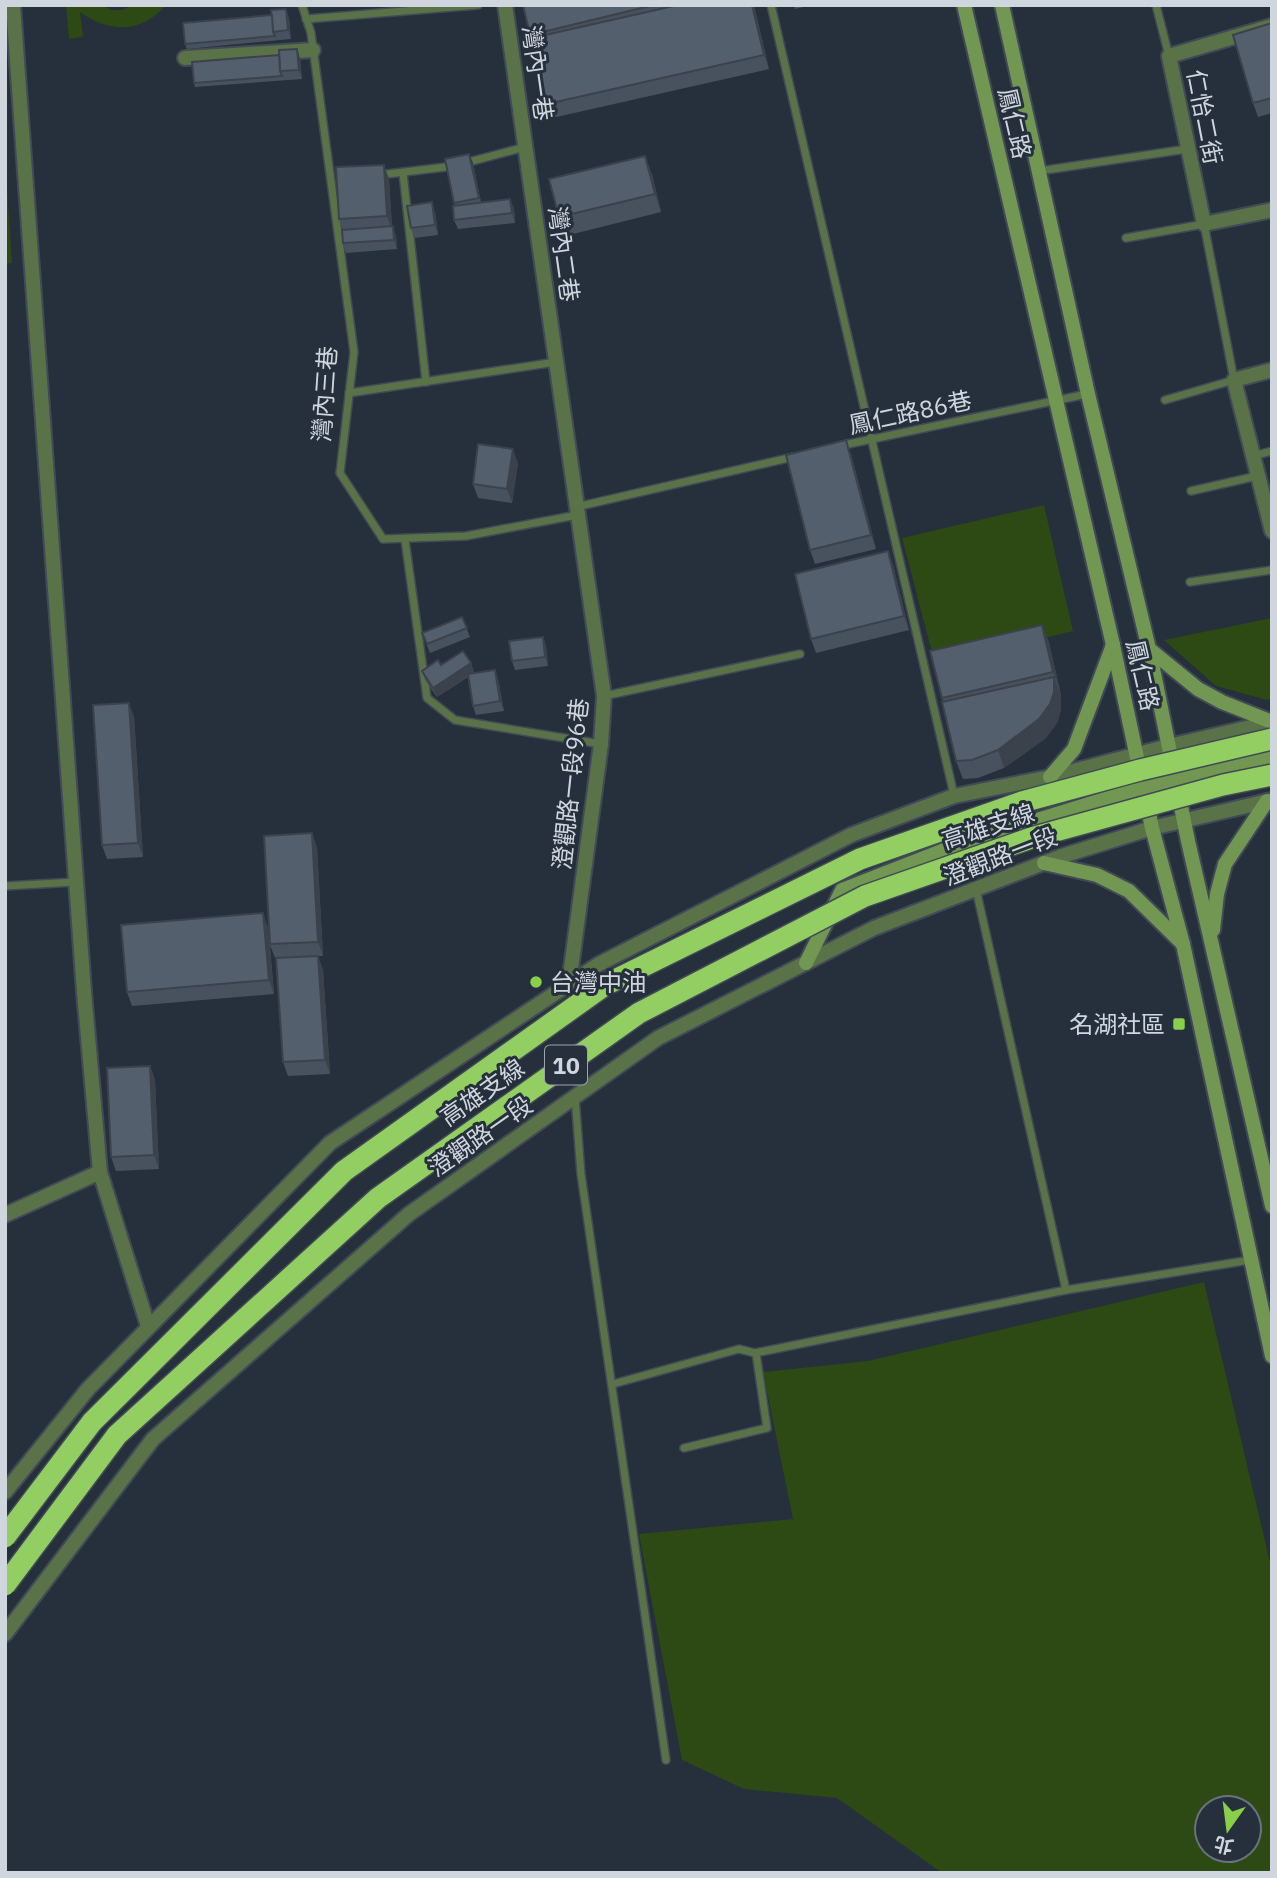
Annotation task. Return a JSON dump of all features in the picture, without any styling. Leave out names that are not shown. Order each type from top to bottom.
[{"type":"highway","name":"高雄支線","points":[[5,1537],[92,1422],[344,1171],[606,985],[860,859],[1022,802],[1140,769],[1272,739]]},
{"type":"highway","name":"高雄支線","points":[[5,1585],[117,1435],[377,1198],[639,1013],[865,896],[1034,837],[1223,785],[1272,775]]},
{"type":"main road","name":"鳳仁路","points":[[964,5],[1114,645],[1152,828],[1183,944],[1272,1356]]},
{"type":"main road","name":"鳳仁路","points":[[1002,5],[1088,394],[1149,649],[1184,821],[1272,1206]]},
{"type":"main road","points":[[1050,777],[1074,749],[1114,645]]},
{"type":"main road","points":[[1149,649],[1198,689],[1272,722]]},
{"type":"main road","points":[[806,962],[842,890],[957,845],[1145,794],[1175,773],[1272,757]]},
{"type":"main road","points":[[1211,942],[1217,894],[1225,864],[1269,801]]},
{"type":"main road","points":[[1044,863],[1097,875],[1129,891],[1183,944]]},
{"type":"street","points":[[13,5],[76,882],[100,1172],[148,1326]]},
{"type":"street","name":"灣內一巷","points":[[505,5],[526,147]]},
{"type":"street","name":"仁怡二街","points":[[1204,224],[1169,56],[1272,26]]},
{"type":"street","points":[[185,58],[313,50]]},
{"type":"street","name":"灣內二巷","points":[[526,147],[556,362]]},
{"type":"street","points":[[1204,224],[1272,210]]},
{"type":"street","points":[[556,362],[577,511]]},
{"type":"street","points":[[1272,370],[1234,380],[1272,531]]},
{"type":"street","name":"澄觀路一段96巷","points":[[569,984],[601,744],[604,696],[577,511]]},
{"type":"street","points":[[5,1492],[88,1389],[330,1143],[599,964],[851,835],[954,796],[1050,777],[1272,722]]},
{"type":"street","name":"澄觀路一段","points":[[5,1634],[153,1439],[409,1214],[658,1038],[874,928],[1044,863],[1152,828],[1269,801]]},
{"type":"street","points":[[5,1215],[100,1172]]},
{"type":"lane","name":"灣內三巷","points":[[302,5],[313,50],[354,352],[340,473],[383,540],[466,536],[577,511]]},
{"type":"lane","points":[[306,19],[411,8],[478,5]]},
{"type":"lane","points":[[771,5],[954,796]]},
{"type":"lane","points":[[1156,5],[1169,56]]},
{"type":"lane","points":[[366,176],[453,166],[526,147]]},
{"type":"lane","points":[[1039,171],[1187,149]]},
{"type":"lane","points":[[402,173],[426,382]]},
{"type":"lane","points":[[330,178],[342,177]]},
{"type":"lane","points":[[1126,238],[1204,224],[1234,380],[1166,400]]},
{"type":"lane","points":[[349,393],[556,362]]},
{"type":"lane","name":"鳳仁路86巷","points":[[832,448],[1088,394]]},
{"type":"lane","points":[[1252,456],[1272,452]]},
{"type":"lane","points":[[577,511],[805,454]]},
{"type":"lane","points":[[1191,491],[1256,476]]},
{"type":"lane","points":[[405,540],[427,698],[455,720],[601,744]]},
{"type":"lane","points":[[1190,582],[1272,570]]},
{"type":"lane","points":[[604,696],[800,654]]},
{"type":"lane","points":[[5,886],[76,882]]},
{"type":"lane","points":[[976,889],[1066,1290]]},
{"type":"lane","points":[[575,1097],[581,1174],[666,1760]]},
{"type":"lane","points":[[613,1384],[739,1349],[756,1353],[1066,1290],[1250,1260]]},
{"type":"lane","points":[[684,1448],[766,1428],[756,1353]]},
{"type":"green space","points":[[66,5],[101,5],[112,10],[122,10],[133,5],[166,5],[146,21],[124,27],[102,24],[80,12],[83,37],[69,39]]},
{"type":"green space","points":[[5,155],[12,263],[5,264]]},
{"type":"green space","points":[[1044,505],[1073,631],[935,664],[902,538]]},
{"type":"green space","points":[[1272,618],[1272,698],[1267,700],[1216,686],[1164,640]]},
{"type":"green space","points":[[1204,1282],[1272,1571],[1272,1873],[942,1873],[837,1798],[744,1789],[682,1760],[639,1534],[793,1519],[763,1372],[868,1361]]},
{"type":"building","points":[[523,5],[654,5],[530,35]]},
{"type":"building","points":[[678,5],[752,5],[764,55],[547,104],[532,38]]},
{"type":"building","points":[[286,9],[288,30],[273,32],[271,10]]},
{"type":"building","points":[[272,15],[275,36],[185,44],[183,23]]},
{"type":"building","points":[[1272,23],[1272,98],[1253,103],[1233,35]]},
{"type":"building","points":[[297,49],[299,70],[280,71],[279,50]]},
{"type":"building","points":[[279,55],[282,76],[194,83],[192,62]]},
{"type":"building","points":[[469,154],[479,198],[454,203],[445,159]]},
{"type":"building","points":[[645,156],[655,194],[559,217],[549,179]]},
{"type":"building","points":[[384,165],[387,216],[339,219],[336,167]]},
{"type":"building","points":[[510,199],[512,213],[454,220],[453,206]]},
{"type":"building","points":[[432,202],[435,225],[411,228],[407,206]]},
{"type":"building","points":[[393,226],[394,240],[343,243],[342,230]]},
{"type":"building","points":[[846,440],[871,535],[810,550],[786,455]]},
{"type":"building","points":[[478,444],[513,449],[507,489],[473,484]]},
{"type":"building","points":[[888,551],[904,616],[811,639],[795,574]]},
{"type":"building","points":[[462,617],[467,628],[427,644],[422,633]]},
{"type":"building","points":[[1042,625],[1053,672],[942,698],[930,651]]},
{"type":"building","points":[[543,637],[545,657],[512,661],[509,641]]},
{"type":"building","points":[[463,651],[471,663],[433,688],[422,671],[438,660],[441,665]]},
{"type":"building","points":[[495,670],[500,701],[473,706],[468,674]]},
{"type":"building","points":[[1054,677],[1054,692],[1050,704],[1039,719],[998,750],[972,760],[956,761],[942,702]]},
{"type":"building","points":[[129,703],[138,843],[102,845],[93,705]]},
{"type":"building","points":[[312,833],[318,942],[270,944],[264,836]]},
{"type":"building","points":[[263,913],[269,980],[127,992],[121,925]]},
{"type":"building","points":[[318,956],[325,1060],[283,1062],[276,958]]},
{"type":"building","points":[[150,1066],[154,1155],[111,1157],[107,1068]]},
{"type":"place","name":"台灣中油","points":[[536,982]]},
{"type":"place","name":"名湖社區","points":[[1179,1024]]}]
